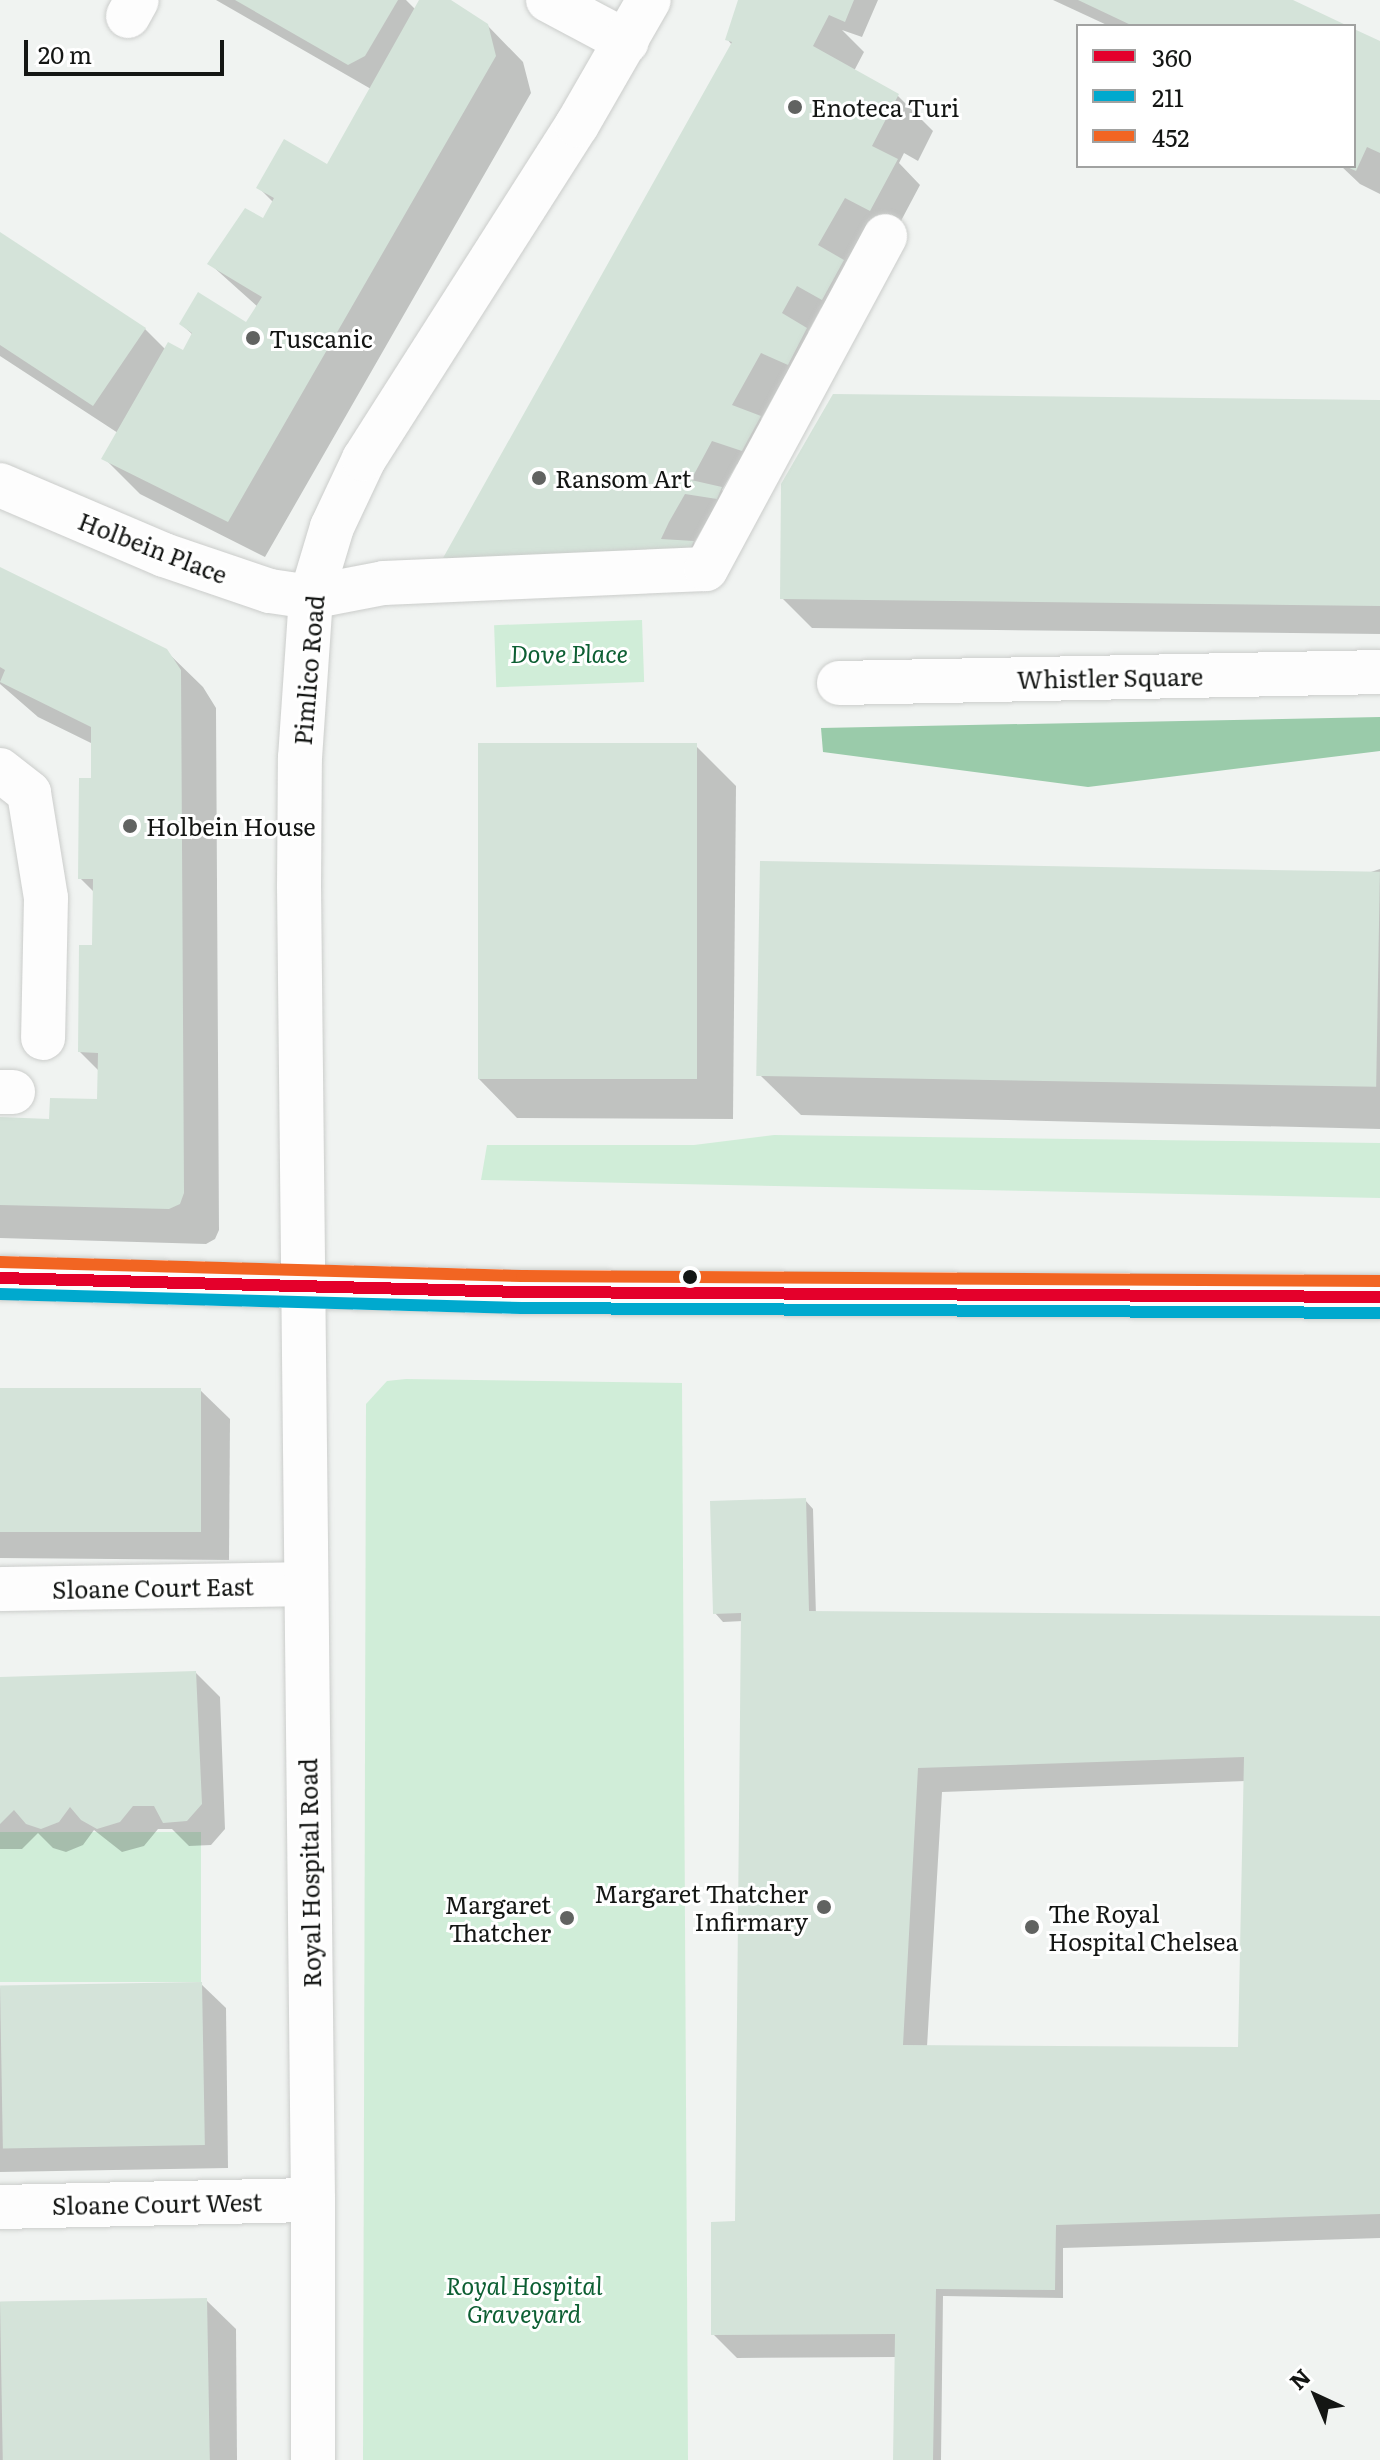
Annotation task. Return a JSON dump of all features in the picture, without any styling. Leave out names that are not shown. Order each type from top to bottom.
[{"type":"main road","points":[[548,0],[627,42]]},
{"type":"main road","name":"Pimlico Road","points":[[305,1286],[300,772],[311,597],[332,527],[364,459],[627,42],[649,0]]},
{"type":"main road","name":"Holbein Place","points":[[0,485],[164,555],[270,591],[311,597],[384,583],[706,569],[885,236]]},
{"type":"main road","name":"Whistler Square","points":[[839,683],[1380,672]]},
{"type":"main road","points":[[0,770],[29,793],[34,823],[46,898],[43,1038]]},
{"type":"main road","points":[[0,1278],[538,1292],[1380,1297]]},
{"type":"main road","name":"Royal Hospital Road","points":[[305,1286],[313,2460]]},
{"type":"main road","name":"Sloane Court East","points":[[0,1589],[306,1584]]},
{"type":"main road","name":"Sloane Court West","points":[[0,2207],[313,2200]]},
{"type":"green space","name":"Dove Place","points":[[642,620],[644,682],[496,687],[494,625]]},
{"type":"green space","points":[[774,1135],[1380,1143],[1380,1198],[481,1180],[487,1145],[694,1145]]},
{"type":"green space","name":"Royal Hospital Graveyard","points":[[387,1381],[682,1383],[688,2460],[363,2460],[366,1404]]},
{"type":"green space","points":[[0,1832],[201,1832],[201,1982],[0,1982]]},
{"type":"shaded area","points":[[1380,717],[1380,751],[1088,787],[823,752],[821,728]]},
{"type":"building","points":[[235,0],[398,0],[365,56],[348,65]]},
{"type":"building","points":[[419,0],[451,0],[488,24],[496,56],[228,522],[101,459],[168,342],[183,350],[192,333],[179,324],[198,292],[246,322],[262,297],[207,264],[245,208],[263,218],[274,198],[256,188],[284,139],[327,164]]},
{"type":"building","points":[[738,0],[854,0],[845,22],[829,15],[813,46],[899,94],[872,146],[898,159],[870,211],[845,198],[818,245],[844,260],[822,300],[797,286],[782,313],[807,328],[788,365],[761,353],[732,405],[761,416],[742,451],[712,441],[691,480],[722,487],[717,499],[685,494],[669,522],[661,539],[694,541],[688,553],[443,558],[732,42],[725,40]]},
{"type":"building","points":[[1078,0],[1293,0],[1344,24],[1129,24]]},
{"type":"building","points":[[1356,30],[1380,41],[1380,153],[1367,147],[1356,171],[1349,168],[1356,168]]},
{"type":"building","points":[[0,232],[146,328],[93,406],[0,345]]},
{"type":"building","points":[[833,394],[1380,400],[1380,606],[780,599],[781,484]]},
{"type":"building","name":"Holbein House","points":[[0,567],[167,649],[181,670],[184,1193],[180,1204],[169,1209],[0,1205],[0,1117],[49,1119],[50,1098],[97,1099],[98,1053],[78,1052],[79,945],[92,945],[93,879],[78,879],[79,778],[91,778],[91,727],[0,682],[5,670],[0,667]]},
{"type":"building","points":[[478,743],[697,743],[697,1079],[478,1079]]},
{"type":"building","points":[[760,861],[1380,872],[1376,1087],[756,1076]]},
{"type":"building","points":[[0,1388],[201,1388],[201,1532],[0,1532]]},
{"type":"building","name":"Margaret Thatcher Infirmary","points":[[806,1498],[809,1611],[1380,1616],[1380,2214],[1056,2225],[1055,2290],[936,2289],[933,2460],[893,2460],[895,2334],[711,2335],[711,2222],[735,2221],[741,1613],[713,1614],[710,1501]],"holes":[[[1244,1757],[1238,2047],[903,2045],[918,1768]]]},
{"type":"building","points":[[196,1671],[202,1804],[187,1821],[163,1823],[154,1806],[133,1806],[120,1822],[97,1829],[81,1820],[70,1807],[59,1822],[41,1829],[26,1824],[14,1810],[0,1824],[0,1677]]},
{"type":"building","points":[[202,1982],[205,2145],[3,2149],[0,1986]]},
{"type":"building","points":[[207,2298],[210,2460],[3,2460],[0,2302]]},
{"type":"transit line","name":"452","points":[[0,1262],[522,1276],[1380,1281]]},
{"type":"transit line","name":"360","points":[[0,1278],[522,1292],[1380,1297]]},
{"type":"transit line","name":"211","points":[[0,1294],[522,1308],[1380,1313]]},
{"type":"place","name":"Enoteca Turi","points":[[795,107]]},
{"type":"place","name":"Tuscanic","points":[[253,338]]},
{"type":"place","name":"Ransom Art","points":[[539,478]]},
{"type":"place","name":"Holbein House","points":[[130,826]]},
{"type":"place","name":"Margaret Thatcher Infirmary","points":[[824,1907]]},
{"type":"place","name":"Margaret Thatcher","points":[[567,1918]]},
{"type":"place","name":"The Royal Hospital Chelsea","points":[[1032,1927]]}]
